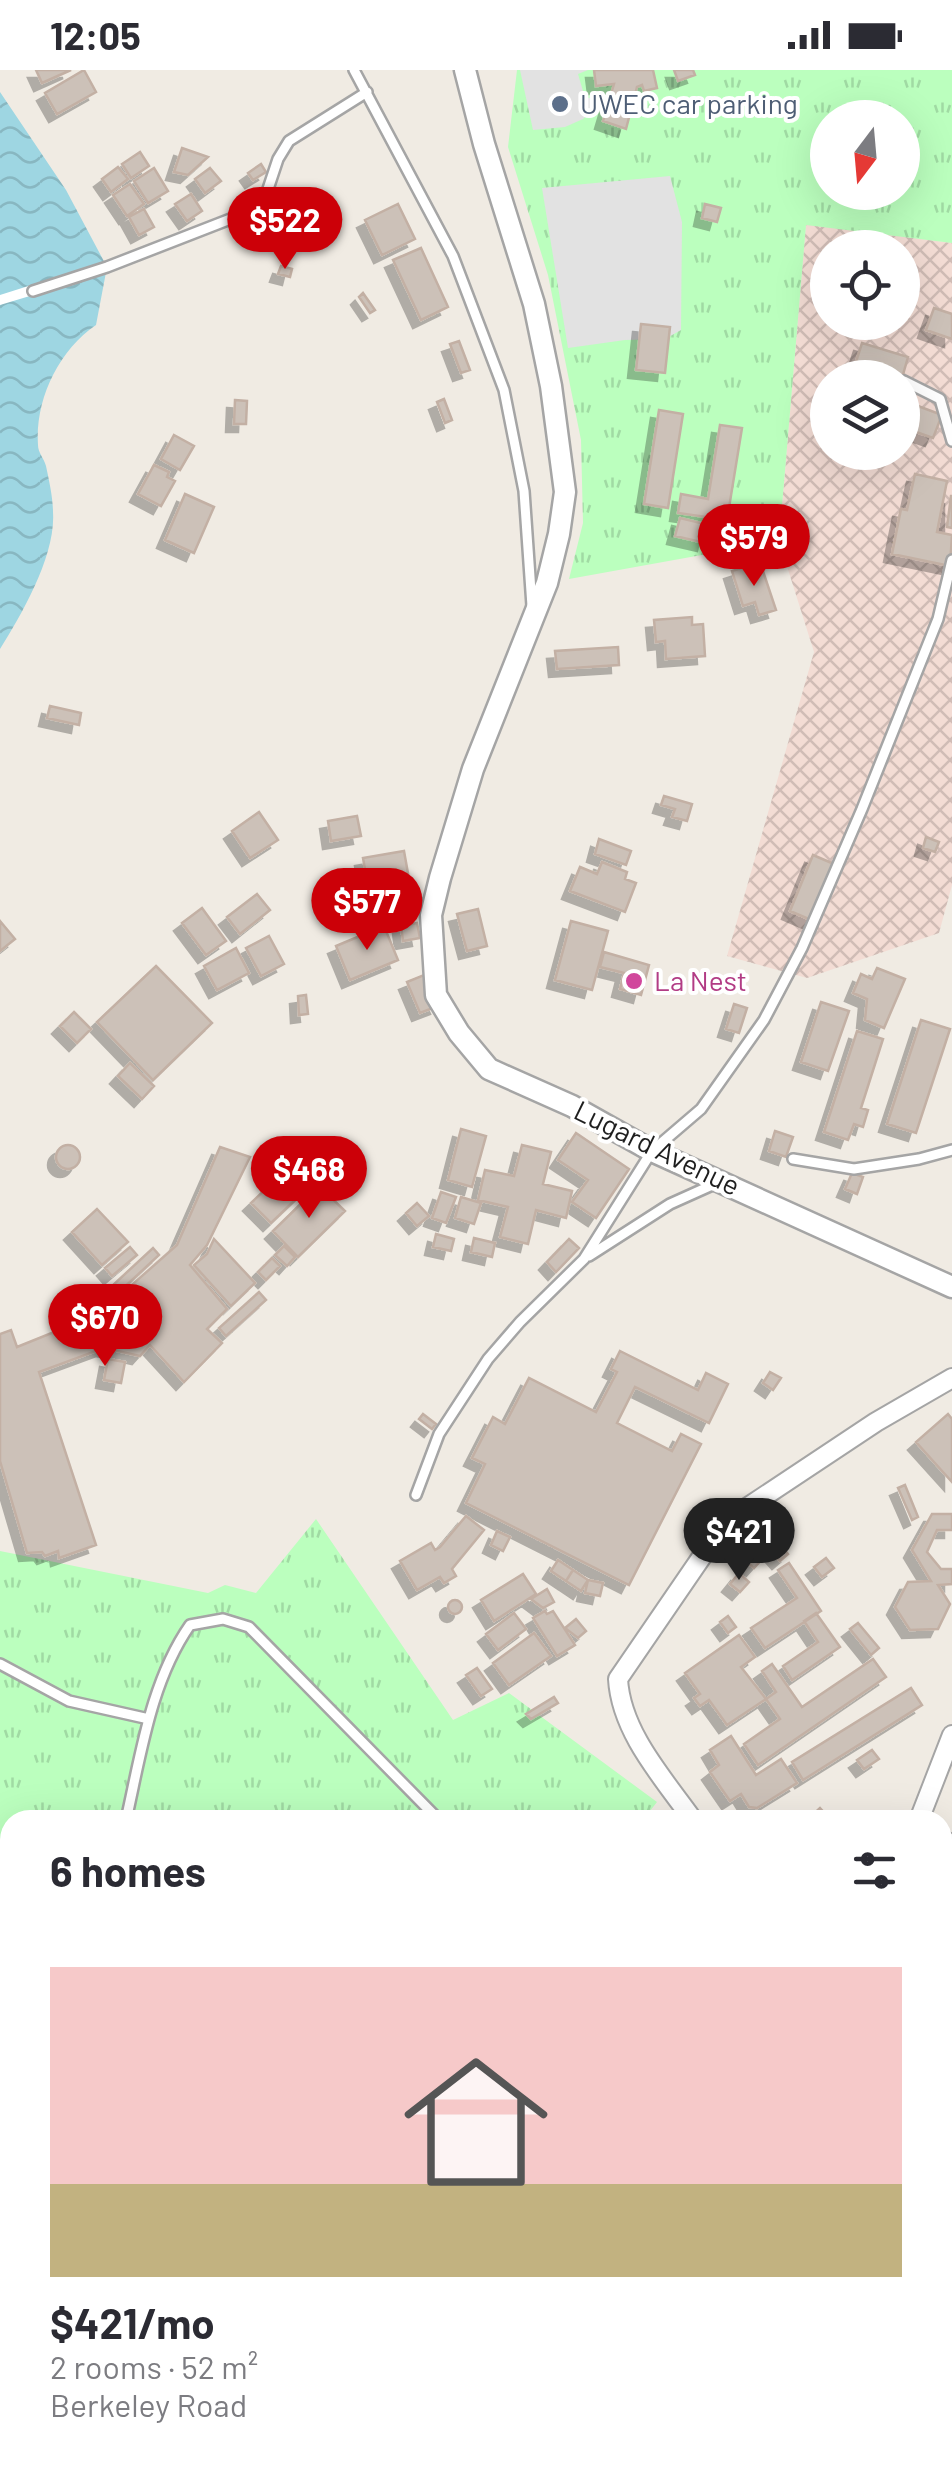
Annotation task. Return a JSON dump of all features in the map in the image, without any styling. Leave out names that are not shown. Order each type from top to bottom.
[{"type":"street","name":"Lugard Avenue","points":[[465,70],[534,304],[565,492],[547,583],[472,769],[454,825],[432,915],[436,995],[488,1069],[572,1106],[652,1152],[952,1288]]},
{"type":"street","points":[[686,1810],[643,1750],[623,1710],[618,1679],[704,1552],[736,1515],[876,1422],[952,1378]]},
{"type":"street","points":[[923,1810],[952,1735]]},
{"type":"lane","points":[[354,70],[452,256],[504,390],[524,491],[532,619]]},
{"type":"lane","points":[[33,291],[107,268],[250,211],[264,198],[288,141],[367,92]]},
{"type":"lane","points":[[920,389],[940,399],[952,442]]},
{"type":"lane","points":[[584,1259],[652,1152],[700,1109],[764,1020],[802,948],[932,636],[952,560]]},
{"type":"lane","points":[[793,1159],[854,1169],[952,1150]]},
{"type":"lane","points":[[416,1495],[439,1434],[488,1360],[520,1322],[584,1259],[670,1204],[721,1181]]},
{"type":"lane","points":[[128,1810],[149,1719],[170,1653],[190,1625],[224,1619],[249,1626],[429,1810]]},
{"type":"lane","points":[[0,1664],[68,1701],[149,1719]]},
{"type":"shaded area","name":"UWEC car parking","points":[[520,70],[588,70],[578,74],[585,98],[591,98],[593,109],[583,119],[565,127],[533,130]]},
{"type":"shaded area","points":[[670,176],[682,222],[681,330],[665,339],[568,348],[542,188]]},
{"type":"shaded area","points":[[806,224],[852,230],[810,230],[810,340],[920,340],[920,239],[952,243],[952,885],[939,933],[807,978],[727,956],[814,652],[779,541]]},
{"type":"green space","points":[[517,70],[952,70],[952,243],[920,239],[920,230],[847,230],[806,225],[779,541],[569,579],[583,523],[581,440],[548,275],[508,147]]},
{"type":"green space","points":[[316,1519],[453,1720],[509,1693],[657,1802],[651,1810],[0,1810],[0,1551],[208,1593],[225,1585],[256,1593]]},
{"type":"water","points":[[0,92],[66,190],[107,267],[96,325],[70,348],[60,363],[40,411],[38,445],[53,507],[49,547],[36,584],[0,649]]},
{"type":"pier","points":[[104,262],[106,273],[0,305],[0,295]]},
{"type":"building","points":[[36,70],[71,70],[42,83]]},
{"type":"building","points":[[84,70],[96,92],[57,114],[45,93]]},
{"type":"building","points":[[594,70],[653,70],[657,88],[644,91],[642,85],[637,87],[626,129],[603,121],[614,84],[596,86]]},
{"type":"building","points":[[674,70],[693,70],[695,75],[678,81]]},
{"type":"building","points":[[182,148],[208,157],[188,175],[174,172]]},
{"type":"building","points":[[140,152],[149,166],[131,178],[122,164]]},
{"type":"building","points":[[261,164],[266,172],[253,180],[248,173]]},
{"type":"building","points":[[118,167],[128,179],[111,192],[102,179]]},
{"type":"building","points":[[154,168],[168,191],[148,203],[134,181]]},
{"type":"building","points":[[210,168],[221,181],[205,193],[195,179]]},
{"type":"building","points":[[130,184],[144,204],[127,216],[113,195]]},
{"type":"building","points":[[191,194],[202,211],[187,221],[175,204]]},
{"type":"building","points":[[398,204],[415,239],[382,255],[365,220]]},
{"type":"building","points":[[705,204],[721,208],[717,222],[702,218]]},
{"type":"building","points":[[144,209],[154,227],[139,235],[129,217]]},
{"type":"building","points":[[421,248],[448,307],[421,320],[393,260]]},
{"type":"building","points":[[281,266],[292,269],[290,277],[278,274]]},
{"type":"building","points":[[363,293],[375,310],[370,313],[359,297]]},
{"type":"building","points":[[934,308],[952,314],[952,339],[926,330]]},
{"type":"building","points":[[641,324],[670,327],[665,373],[636,370]]},
{"type":"building","points":[[459,341],[470,370],[461,373],[450,344]]},
{"type":"building","points":[[862,343],[908,357],[907,360],[857,360]]},
{"type":"building","points":[[444,399],[452,420],[445,423],[437,402]]},
{"type":"building","points":[[235,400],[247,401],[246,424],[234,424]]},
{"type":"building","points":[[920,407],[942,415],[933,438],[920,433]]},
{"type":"building","points":[[659,410],[683,414],[668,508],[644,504]]},
{"type":"building","points":[[720,425],[742,428],[727,520],[678,513],[681,494],[708,499]]},
{"type":"building","points":[[174,435],[194,446],[180,470],[161,459]]},
{"type":"building","points":[[154,465],[169,472],[167,477],[175,481],[161,506],[138,494]]},
{"type":"building","points":[[915,474],[947,481],[937,532],[952,535],[950,566],[892,554],[901,509],[907,510]]},
{"type":"building","points":[[185,494],[214,507],[194,553],[165,540]]},
{"type":"building","points":[[952,496],[952,528],[947,527]]},
{"type":"building","points":[[680,518],[709,525],[705,543],[675,536]]},
{"type":"building","points":[[751,565],[754,574],[763,571],[776,610],[759,615],[755,602],[743,606],[732,571]]},
{"type":"building","points":[[692,617],[692,625],[703,624],[705,656],[666,659],[665,641],[656,642],[654,620]]},
{"type":"building","points":[[618,647],[619,665],[557,669],[555,651]]},
{"type":"building","points":[[50,706],[81,713],[79,725],[47,718]]},
{"type":"building","points":[[664,796],[692,804],[687,821],[672,817],[675,809],[661,805]]},
{"type":"building","points":[[259,812],[278,840],[250,858],[232,831]]},
{"type":"building","points":[[357,816],[361,836],[331,841],[328,821]]},
{"type":"building","points":[[926,837],[939,842],[935,852],[923,848]]},
{"type":"building","points":[[599,839],[631,851],[626,865],[595,854]]},
{"type":"building","points":[[404,851],[409,879],[368,886],[363,858]]},
{"type":"building","points":[[813,855],[834,864],[811,920],[790,911]]},
{"type":"building","points":[[602,862],[627,872],[625,879],[636,883],[625,912],[570,891],[580,867],[597,874]]},
{"type":"building","points":[[257,894],[270,910],[240,934],[227,917]]},
{"type":"building","points":[[406,895],[422,898],[419,911],[403,908]]},
{"type":"building","points":[[202,908],[226,941],[206,955],[182,923]]},
{"type":"building","points":[[478,909],[487,946],[467,951],[457,914]]},
{"type":"building","points":[[0,921],[15,939],[0,951]]},
{"type":"building","points":[[571,921],[608,931],[592,990],[555,980]]},
{"type":"building","points":[[417,923],[420,938],[403,941],[401,926]]},
{"type":"building","points":[[384,926],[398,960],[350,980],[336,946]]},
{"type":"building","points":[[269,936],[284,964],[261,976],[246,948]]},
{"type":"building","points":[[236,948],[249,973],[217,990],[204,966]]},
{"type":"building","name":"La Nest","points":[[604,952],[649,965],[641,995],[620,989],[624,973],[600,967]]},
{"type":"building","points":[[156,966],[212,1023],[153,1080],[97,1022]]},
{"type":"building","points":[[877,968],[905,979],[884,1028],[865,1020],[867,999],[853,993],[861,974],[872,979]]},
{"type":"building","points":[[424,975],[438,1006],[420,1013],[407,982]]},
{"type":"building","points":[[306,995],[308,1014],[299,1015],[298,996]]},
{"type":"building","points":[[821,1002],[849,1011],[828,1071],[801,1062]]},
{"type":"building","points":[[734,1004],[747,1008],[739,1033],[726,1029]]},
{"type":"building","points":[[74,1012],[91,1029],[77,1043],[60,1026]]},
{"type":"building","points":[[921,1020],[950,1029],[916,1133],[887,1124]]},
{"type":"building","points":[[857,1031],[883,1039],[861,1108],[868,1110],[863,1127],[854,1124],[848,1140],[824,1132]]},
{"type":"building","points":[[130,1063],[154,1086],[142,1099],[118,1076]]},
{"type":"building","points":[[461,1129],[486,1136],[472,1187],[448,1180]]},
{"type":"building","points":[[775,1131],[793,1137],[786,1157],[769,1151]]},
{"type":"building","points":[[576,1133],[629,1169],[596,1218],[572,1202],[588,1180],[558,1160]]},
{"type":"building","points":[[68,1145],[77,1148],[77,1166],[68,1169],[59,1166],[56,1157],[59,1148]]},
{"type":"building","points":[[522,1145],[551,1152],[543,1184],[572,1191],[566,1218],[536,1210],[528,1244],[500,1237],[508,1207],[478,1200],[485,1170],[514,1176]]},
{"type":"building","points":[[220,1147],[250,1157],[207,1245],[190,1265],[227,1309],[207,1329],[222,1343],[184,1382],[150,1345],[140,1356],[104,1348],[39,1372],[96,1545],[59,1558],[58,1551],[45,1556],[42,1552],[27,1553],[0,1461],[0,1334],[11,1330],[17,1347],[99,1314],[177,1245]]},
{"type":"building","points":[[294,1162],[314,1182],[271,1223],[251,1203]]},
{"type":"building","points":[[852,1173],[863,1177],[857,1194],[845,1189]]},
{"type":"building","points":[[319,1186],[345,1211],[298,1257],[273,1231]]},
{"type":"building","points":[[441,1192],[456,1197],[446,1223],[432,1218]]},
{"type":"building","points":[[461,1197],[481,1203],[474,1224],[455,1218]]},
{"type":"building","points":[[417,1203],[429,1216],[417,1226],[406,1213]]},
{"type":"building","points":[[97,1209],[128,1242],[102,1265],[72,1232]]},
{"type":"building","points":[[436,1234],[454,1239],[451,1251],[433,1247]]},
{"type":"building","points":[[474,1238],[495,1243],[492,1257],[471,1252]]},
{"type":"building","points":[[214,1239],[255,1283],[231,1306],[194,1265],[207,1254]]},
{"type":"building","points":[[569,1239],[579,1248],[556,1272],[547,1262]]},
{"type":"building","points":[[284,1246],[295,1257],[287,1266],[275,1255]]},
{"type":"building","points":[[130,1247],[137,1255],[112,1276],[105,1268]]},
{"type":"building","points":[[153,1248],[159,1255],[104,1306],[98,1299]]},
{"type":"building","points":[[272,1258],[280,1266],[266,1280],[258,1272]]},
{"type":"building","points":[[259,1292],[266,1300],[226,1336],[219,1328]]},
{"type":"building","points":[[620,1351],[698,1390],[706,1373],[728,1384],[709,1423],[635,1387],[617,1423],[672,1451],[681,1434],[701,1444],[629,1585],[466,1503],[485,1464],[472,1458],[493,1417],[505,1424],[529,1378],[596,1412],[617,1372],[611,1369]]},
{"type":"building","points":[[108,1359],[125,1362],[121,1383],[104,1380]]},
{"type":"building","points":[[770,1372],[781,1378],[773,1390],[763,1383]]},
{"type":"building","points":[[423,1414],[436,1424],[432,1429],[419,1419]]},
{"type":"building","points":[[948,1414],[952,1419],[952,1482],[916,1442]]},
{"type":"building","points":[[905,1485],[918,1517],[912,1520],[898,1488]]},
{"type":"building","points":[[932,1514],[952,1514],[952,1530],[937,1530],[927,1552],[941,1569],[952,1569],[952,1584],[938,1585],[950,1604],[938,1629],[910,1630],[895,1607],[908,1582],[931,1581],[912,1550]]},
{"type":"building","points":[[466,1516],[484,1530],[452,1569],[456,1576],[444,1583],[440,1577],[417,1590],[400,1561],[431,1543],[435,1550],[440,1547]]},
{"type":"building","points":[[497,1531],[510,1537],[503,1551],[491,1545]]},
{"type":"building","points":[[770,1534],[775,1539],[766,1549],[761,1545]]},
{"type":"building","points":[[779,1543],[788,1554],[780,1561],[771,1551]]},
{"type":"building","points":[[759,1550],[765,1556],[754,1568],[748,1563]]},
{"type":"building","points":[[826,1558],[834,1568],[822,1577],[814,1567]]},
{"type":"building","points":[[558,1560],[573,1570],[566,1581],[551,1571]]},
{"type":"building","points":[[789,1563],[821,1611],[765,1648],[751,1628],[797,1598],[778,1570]]},
{"type":"building","points":[[573,1570],[588,1580],[581,1591],[566,1581]]},
{"type":"building","points":[[739,1573],[749,1582],[740,1592],[730,1584]]},
{"type":"building","points":[[523,1574],[536,1594],[494,1621],[481,1600]]},
{"type":"building","points":[[588,1580],[603,1583],[600,1596],[585,1593]]},
{"type":"building","points":[[547,1589],[554,1602],[543,1608],[531,1599]]},
{"type":"building","points":[[455,1600],[462,1607],[455,1614],[448,1607]]},
{"type":"building","points":[[553,1611],[575,1645],[557,1656],[533,1618]]},
{"type":"building","points":[[514,1613],[526,1629],[498,1650],[486,1634]]},
{"type":"building","points":[[816,1613],[840,1647],[792,1680],[783,1666],[818,1642],[804,1621]]},
{"type":"building","points":[[728,1616],[736,1627],[728,1633],[720,1622]]},
{"type":"building","points":[[576,1619],[586,1631],[578,1638],[565,1628]]},
{"type":"building","points":[[858,1623],[879,1648],[871,1655],[850,1629]]},
{"type":"building","points":[[534,1633],[551,1656],[509,1685],[493,1663]]},
{"type":"building","points":[[739,1635],[755,1657],[741,1667],[766,1699],[727,1725],[709,1700],[700,1706],[694,1698],[700,1694],[685,1673]]},
{"type":"building","points":[[873,1659],[886,1677],[758,1765],[744,1744],[780,1719],[766,1699],[776,1692],[762,1671],[772,1664],[802,1707]]},
{"type":"building","points":[[477,1668],[492,1689],[481,1696],[466,1675]]},
{"type":"building","points":[[911,1688],[922,1705],[803,1780],[792,1762]]},
{"type":"building","points":[[554,1697],[558,1703],[531,1719],[526,1714]]},
{"type":"building","points":[[731,1736],[756,1775],[781,1759],[797,1783],[757,1808],[749,1807],[741,1794],[730,1801],[710,1772],[719,1765],[710,1750]]},
{"type":"building","points":[[872,1750],[879,1759],[864,1769],[857,1760]]},
{"type":"place","name":"UWEC car parking","points":[[560,104]]},
{"type":"place","name":"La Nest","points":[[634,981]]}]
